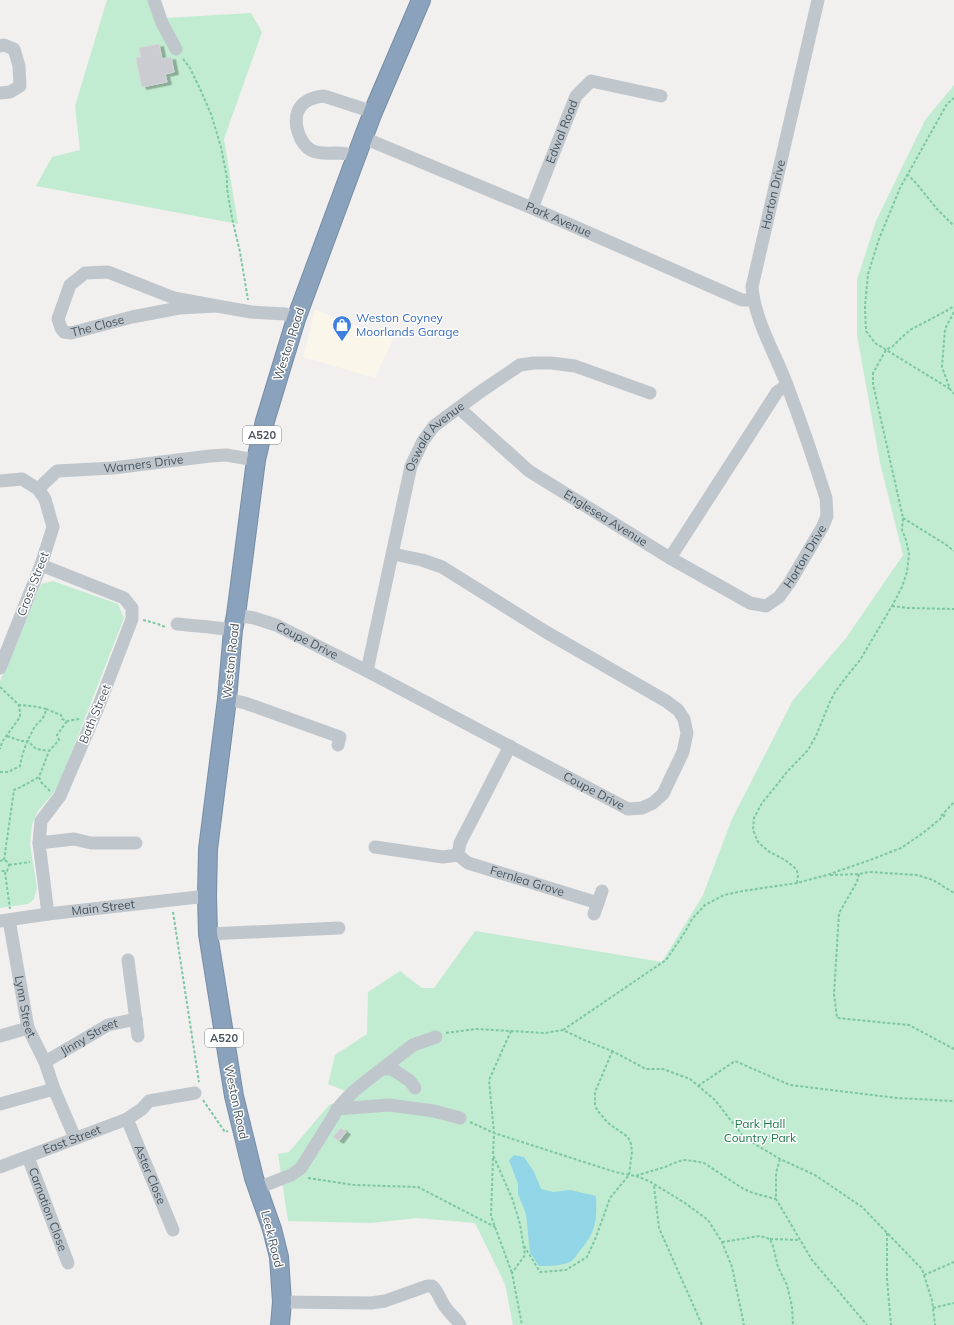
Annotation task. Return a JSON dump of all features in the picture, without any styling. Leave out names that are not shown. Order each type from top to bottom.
[{"type":"highway","name":"Weston Road","points":[[256,1183],[241,1127],[228,1063],[208,934],[207,896],[208,849],[256,460],[265,421],[296,319],[373,112],[421,0]]},
{"type":"highway","name":"Leek Road","points":[[256,1183],[279,1257],[282,1302],[280,1325]]},
{"type":"street","points":[[154,0],[162,23],[176,49]]},
{"type":"street","name":"Horton Drive","points":[[766,606],[779,597],[790,582],[823,526],[826,516],[826,498],[787,385],[760,320],[753,300],[752,287],[818,0]]},
{"type":"street","points":[[0,46],[4,45],[14,49],[19,66],[20,86],[10,92],[0,93]]},
{"type":"street","name":"Edwal Road","points":[[532,208],[576,96],[591,81],[662,96]]},
{"type":"street","points":[[356,157],[346,153],[324,154],[316,153],[310,150],[303,144],[297,129],[296,121],[298,110],[305,101],[324,96],[373,112]]},
{"type":"street","name":"Park Avenue","points":[[364,138],[532,208],[742,300],[753,300]]},
{"type":"street","name":"The Close","points":[[217,306],[179,308],[132,317],[71,333],[64,332],[58,319],[70,285],[85,274],[108,272],[174,298],[251,312],[285,314],[296,319]]},
{"type":"street","name":"Oswald Avenue","points":[[367,671],[411,466],[423,441],[434,426],[520,366],[551,363],[575,366],[650,393]]},
{"type":"street","points":[[670,558],[777,392],[787,385]]},
{"type":"street","name":"Englesea Avenue","points":[[458,408],[529,471],[670,558],[750,603],[766,606]]},
{"type":"street","name":"Warners Drive","points":[[41,494],[57,471],[112,468],[226,455],[256,460]]},
{"type":"street","points":[[0,480],[22,479],[41,494]]},
{"type":"street","name":"Cross Street","points":[[0,668],[3,654],[41,565],[53,527],[41,494]]},
{"type":"street","name":"Coupe Drive","points":[[177,624],[217,627],[254,618],[276,625],[367,671],[628,809],[642,808],[653,803],[663,794],[683,752],[687,733],[684,719],[678,710],[666,701],[546,632],[442,567],[422,560],[393,554]]},
{"type":"street","name":"Bath Street","points":[[41,565],[124,598],[132,608],[132,619],[92,722],[60,796],[42,821],[39,843],[48,914]]},
{"type":"street","points":[[227,699],[245,703],[340,737],[338,745]]},
{"type":"street","points":[[373,849],[443,857],[458,855],[460,843],[510,746]]},
{"type":"street","points":[[39,843],[74,840],[91,843],[136,843]]},
{"type":"street","name":"Fernlea Grove","points":[[458,855],[468,863],[598,903]]},
{"type":"street","name":"Main Street","points":[[7,920],[207,896]]},
{"type":"street","name":"Lynn Street","points":[[7,920],[28,1028],[45,1062],[54,1089],[75,1138]]},
{"type":"street","points":[[208,934],[339,928]]},
{"type":"street","name":"Jinny Street","points":[[128,960],[138,1036]]},
{"type":"street","name":"Jinny Street","points":[[45,1062],[108,1025],[136,1019]]},
{"type":"street","points":[[0,1036],[28,1028]]},
{"type":"street","points":[[256,1183],[291,1175],[301,1168],[333,1117],[336,1109],[348,1097],[413,1045],[436,1037]]},
{"type":"street","points":[[382,1069],[392,1069],[410,1081],[416,1088]]},
{"type":"street","points":[[0,1104],[54,1089]]},
{"type":"street","name":"East Street","points":[[0,1167],[127,1119],[142,1109],[149,1101],[198,1095]]},
{"type":"street","points":[[336,1109],[389,1105],[434,1111],[460,1118]]},
{"type":"street","name":"Aster Close","points":[[127,1119],[173,1230]]},
{"type":"street","name":"Carnation Close","points":[[28,1157],[68,1263]]},
{"type":"street","points":[[282,1302],[378,1302],[386,1301],[427,1286],[432,1286],[436,1289],[446,1309],[460,1325]]},
{"type":"path","points":[[176,49],[190,68],[201,91],[211,114],[221,147],[232,218],[251,312]]},
{"type":"path","points":[[950,389],[874,343],[866,331],[865,306],[868,274],[879,239],[900,188],[947,104],[954,98]]},
{"type":"path","points":[[907,174],[937,209],[954,226]]},
{"type":"path","points":[[797,883],[798,875],[794,867],[785,860],[768,851],[758,842],[753,830],[754,818],[762,803],[786,773],[808,750],[816,736],[835,692],[860,660],[902,587],[909,554],[902,530],[903,518],[873,384],[873,373],[886,350],[893,346],[910,330],[954,306]]},
{"type":"path","points":[[954,312],[945,329],[942,366],[950,389],[954,394]]},
{"type":"path","points":[[903,518],[954,551]]},
{"type":"path","points":[[892,606],[908,608],[954,609]]},
{"type":"path","points":[[0,687],[19,705],[38,706],[61,715],[62,719],[67,721]]},
{"type":"path","points":[[0,749],[2,742],[20,717],[19,705]]},
{"type":"path","points":[[0,772],[8,772],[20,766],[22,755],[33,728],[41,722],[45,715],[46,709]]},
{"type":"path","points":[[4,860],[14,790],[39,777],[49,751],[59,740],[57,735],[67,721],[79,718],[92,722]]},
{"type":"path","points":[[6,736],[28,742],[36,749],[49,751]]},
{"type":"path","points":[[39,777],[41,782],[48,790],[60,796]]},
{"type":"path","points":[[936,822],[954,802]]},
{"type":"path","points":[[436,1037],[447,1033],[476,1029],[545,1033],[564,1030],[666,960],[692,919],[705,905],[724,896],[743,891],[797,883],[827,875],[870,860],[901,848],[945,815]]},
{"type":"path","points":[[7,920],[5,872],[10,865],[41,860]]},
{"type":"path","points":[[0,861],[7,861],[10,865]]},
{"type":"path","points":[[0,870],[5,872]]},
{"type":"path","points":[[827,875],[859,874],[869,872],[917,875],[933,880],[954,893]]},
{"type":"path","points":[[859,874],[857,882],[839,913],[834,994],[837,1018],[909,1025],[954,1048]]},
{"type":"path","points":[[171,900],[198,1095],[224,1132],[241,1127]]},
{"type":"path","points":[[564,1030],[612,1051],[646,1069],[663,1069],[690,1079],[715,1100],[743,1137],[780,1159],[815,1175],[862,1207],[922,1269],[932,1300],[935,1325]]},
{"type":"path","points":[[511,1031],[489,1080],[494,1133],[490,1216],[512,1273],[522,1325]]},
{"type":"path","points":[[524,1246],[540,1272],[566,1270],[587,1257],[610,1198],[629,1175],[632,1152],[628,1137],[608,1123],[597,1110],[596,1105],[595,1092],[612,1051]]},
{"type":"path","points":[[698,1086],[735,1061],[790,1085],[897,1098],[954,1101]]},
{"type":"path","points":[[460,1118],[494,1133],[615,1172],[635,1176],[685,1203],[708,1220],[722,1242],[732,1267],[744,1325]]},
{"type":"path","points":[[493,1156],[512,1198],[520,1224],[524,1246],[525,1255],[512,1273]]},
{"type":"path","points":[[780,1159],[776,1173],[776,1199],[812,1260],[867,1325]]},
{"type":"path","points":[[635,1176],[683,1160],[694,1161],[704,1163],[742,1188],[753,1193],[776,1199]]},
{"type":"path","points":[[291,1175],[354,1184],[418,1187],[495,1228]]},
{"type":"path","points":[[654,1185],[659,1228],[702,1325]]},
{"type":"path","points":[[888,1233],[887,1279],[891,1325]]},
{"type":"path","points":[[722,1242],[760,1236],[770,1239],[800,1240]]},
{"type":"path","points":[[770,1239],[792,1306],[793,1325]]},
{"type":"path","points":[[924,1275],[954,1262]]},
{"type":"path","points":[[933,1308],[954,1303]]},
{"type":"shaded area","points":[[315,310],[393,339],[375,378],[303,357]]},
{"type":"green space","points":[[107,0],[160,0],[165,18],[251,13],[262,32],[224,139],[238,224],[36,186],[52,157],[80,150],[75,106]]},
{"type":"green space","name":"Park Hall Country Park","points":[[954,85],[954,1325],[513,1325],[505,1284],[475,1223],[418,1218],[371,1223],[288,1221],[278,1154],[289,1152],[329,1105],[355,1095],[328,1084],[335,1055],[367,1034],[368,992],[400,971],[422,988],[434,988],[475,931],[662,962],[703,895],[732,819],[793,700],[846,638],[903,555],[880,463],[857,335],[857,280],[876,221],[925,120]]},
{"type":"green space","points":[[53,581],[118,604],[124,618],[55,791],[38,811],[32,825],[30,844],[37,888],[34,899],[28,904],[0,908],[0,681],[41,584]]},
{"type":"water","points":[[514,1155],[524,1157],[534,1172],[541,1189],[553,1192],[570,1190],[596,1196],[596,1213],[592,1233],[584,1246],[570,1262],[551,1266],[539,1266],[530,1253],[526,1214],[518,1194],[518,1184],[509,1160]]},
{"type":"building","points":[[159,44],[162,59],[171,57],[174,72],[165,74],[167,82],[142,87],[136,58],[141,57],[139,48]]},
{"type":"building","points":[[341,1128],[346,1132],[339,1141],[333,1137]]},
{"type":"place","name":"Weston Coyney Moorlands Garage","points":[[342,342]]}]
